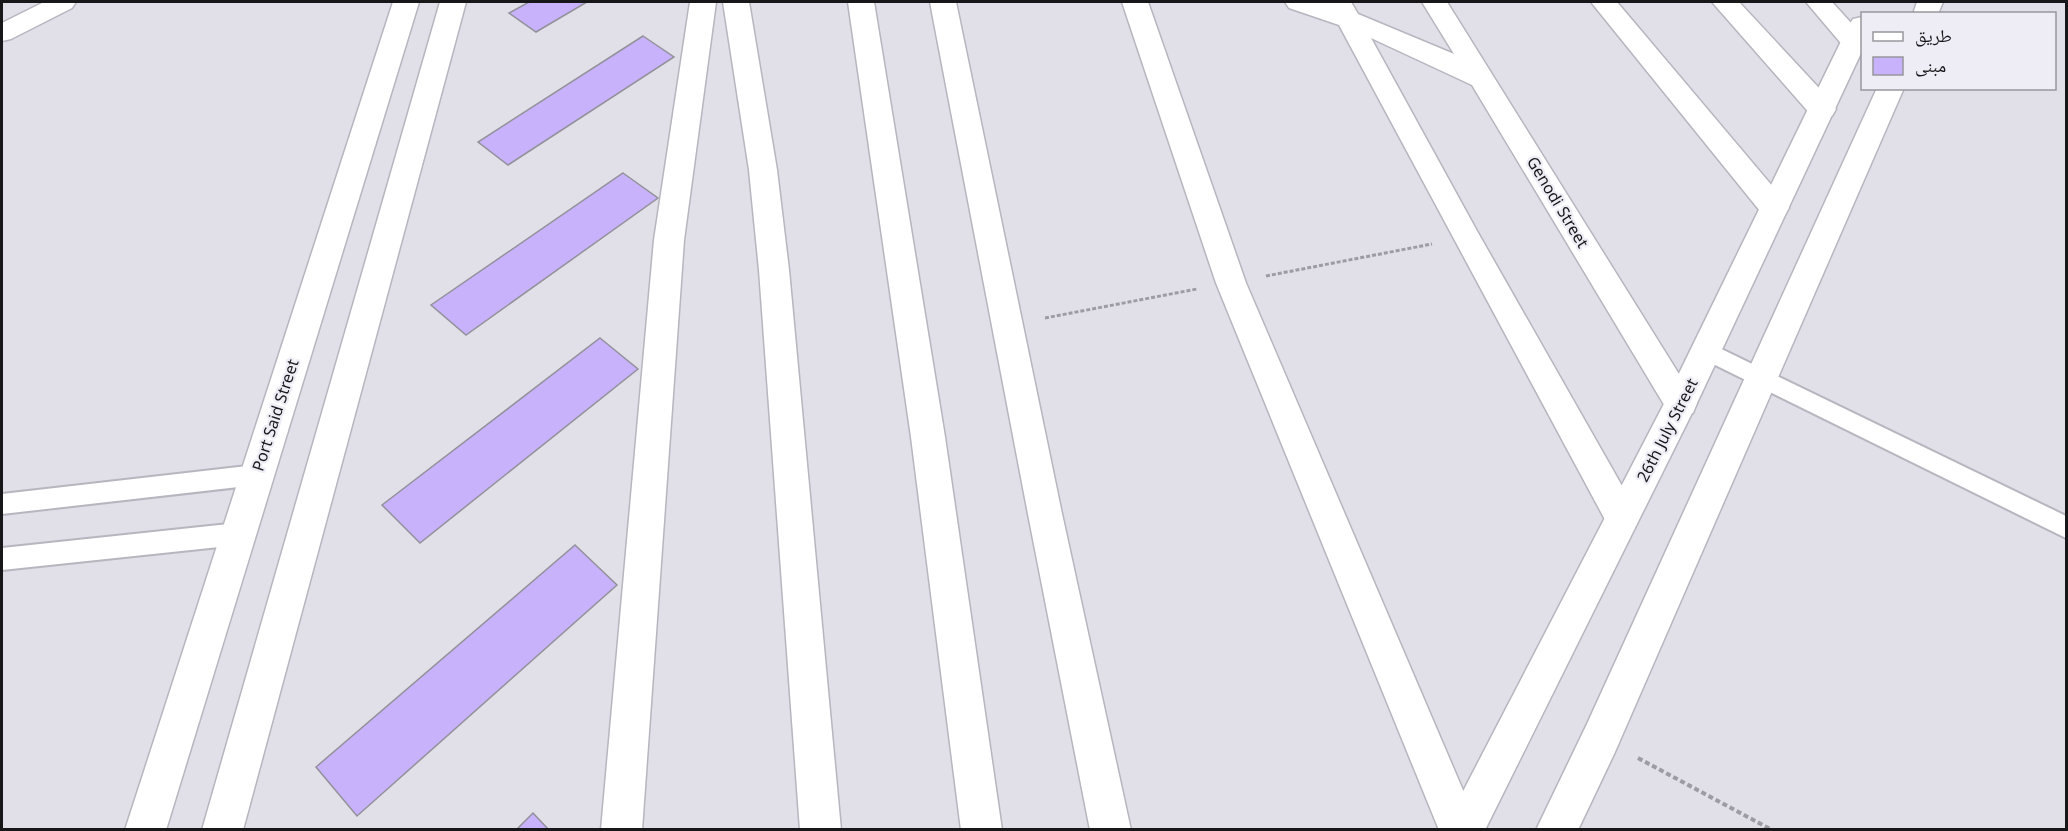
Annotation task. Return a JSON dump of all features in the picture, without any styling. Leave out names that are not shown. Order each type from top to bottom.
[{"type":"street","points":[[2,8],[14,2]]},
{"type":"street","points":[[2,33],[63,2]]},
{"type":"street","name":"Port Said Street","points":[[145,830],[406,2]]},
{"type":"street","points":[[222,830],[453,2]]},
{"type":"street","points":[[621,830],[669,240],[704,2]]},
{"type":"street","points":[[736,2],[763,170],[774,270],[821,830]]},
{"type":"street","points":[[861,2],[924,414],[982,830]]},
{"type":"street","points":[[943,2],[1111,830]]},
{"type":"street","points":[[1135,2],[1231,283],[1462,830]]},
{"type":"street","points":[[1298,2],[1343,10],[1483,79]]},
{"type":"street","name":"Genodi Street","points":[[1435,2],[1681,403]]},
{"type":"street","points":[[1604,2],[1774,208]]},
{"type":"street","points":[[1725,2],[1822,109]]},
{"type":"street","points":[[1819,2],[1861,26]]},
{"type":"street","points":[[1343,10],[1466,238],[1622,518]]},
{"type":"street","name":"26th July Street","points":[[1462,830],[1707,351],[1861,29]]},
{"type":"street","points":[[1556,830],[1601,738],[1890,90]]},
{"type":"lane","points":[[1707,351],[2067,526]]},
{"type":"lane","points":[[2,504],[257,475]]},
{"type":"lane","points":[[2,560],[238,534]]},
{"type":"path","points":[[1601,738],[1772,830]]},
{"type":"building","points":[[529,2],[587,2],[536,32],[509,13]]},
{"type":"building","points":[[643,36],[674,57],[508,165],[478,142]]},
{"type":"building","points":[[623,173],[658,198],[466,335],[431,305]]},
{"type":"building","points":[[600,338],[638,369],[420,543],[382,505]]},
{"type":"building","points":[[575,545],[617,585],[357,816],[316,767]]},
{"type":"building","points":[[533,813],[549,830],[516,830]]}]
